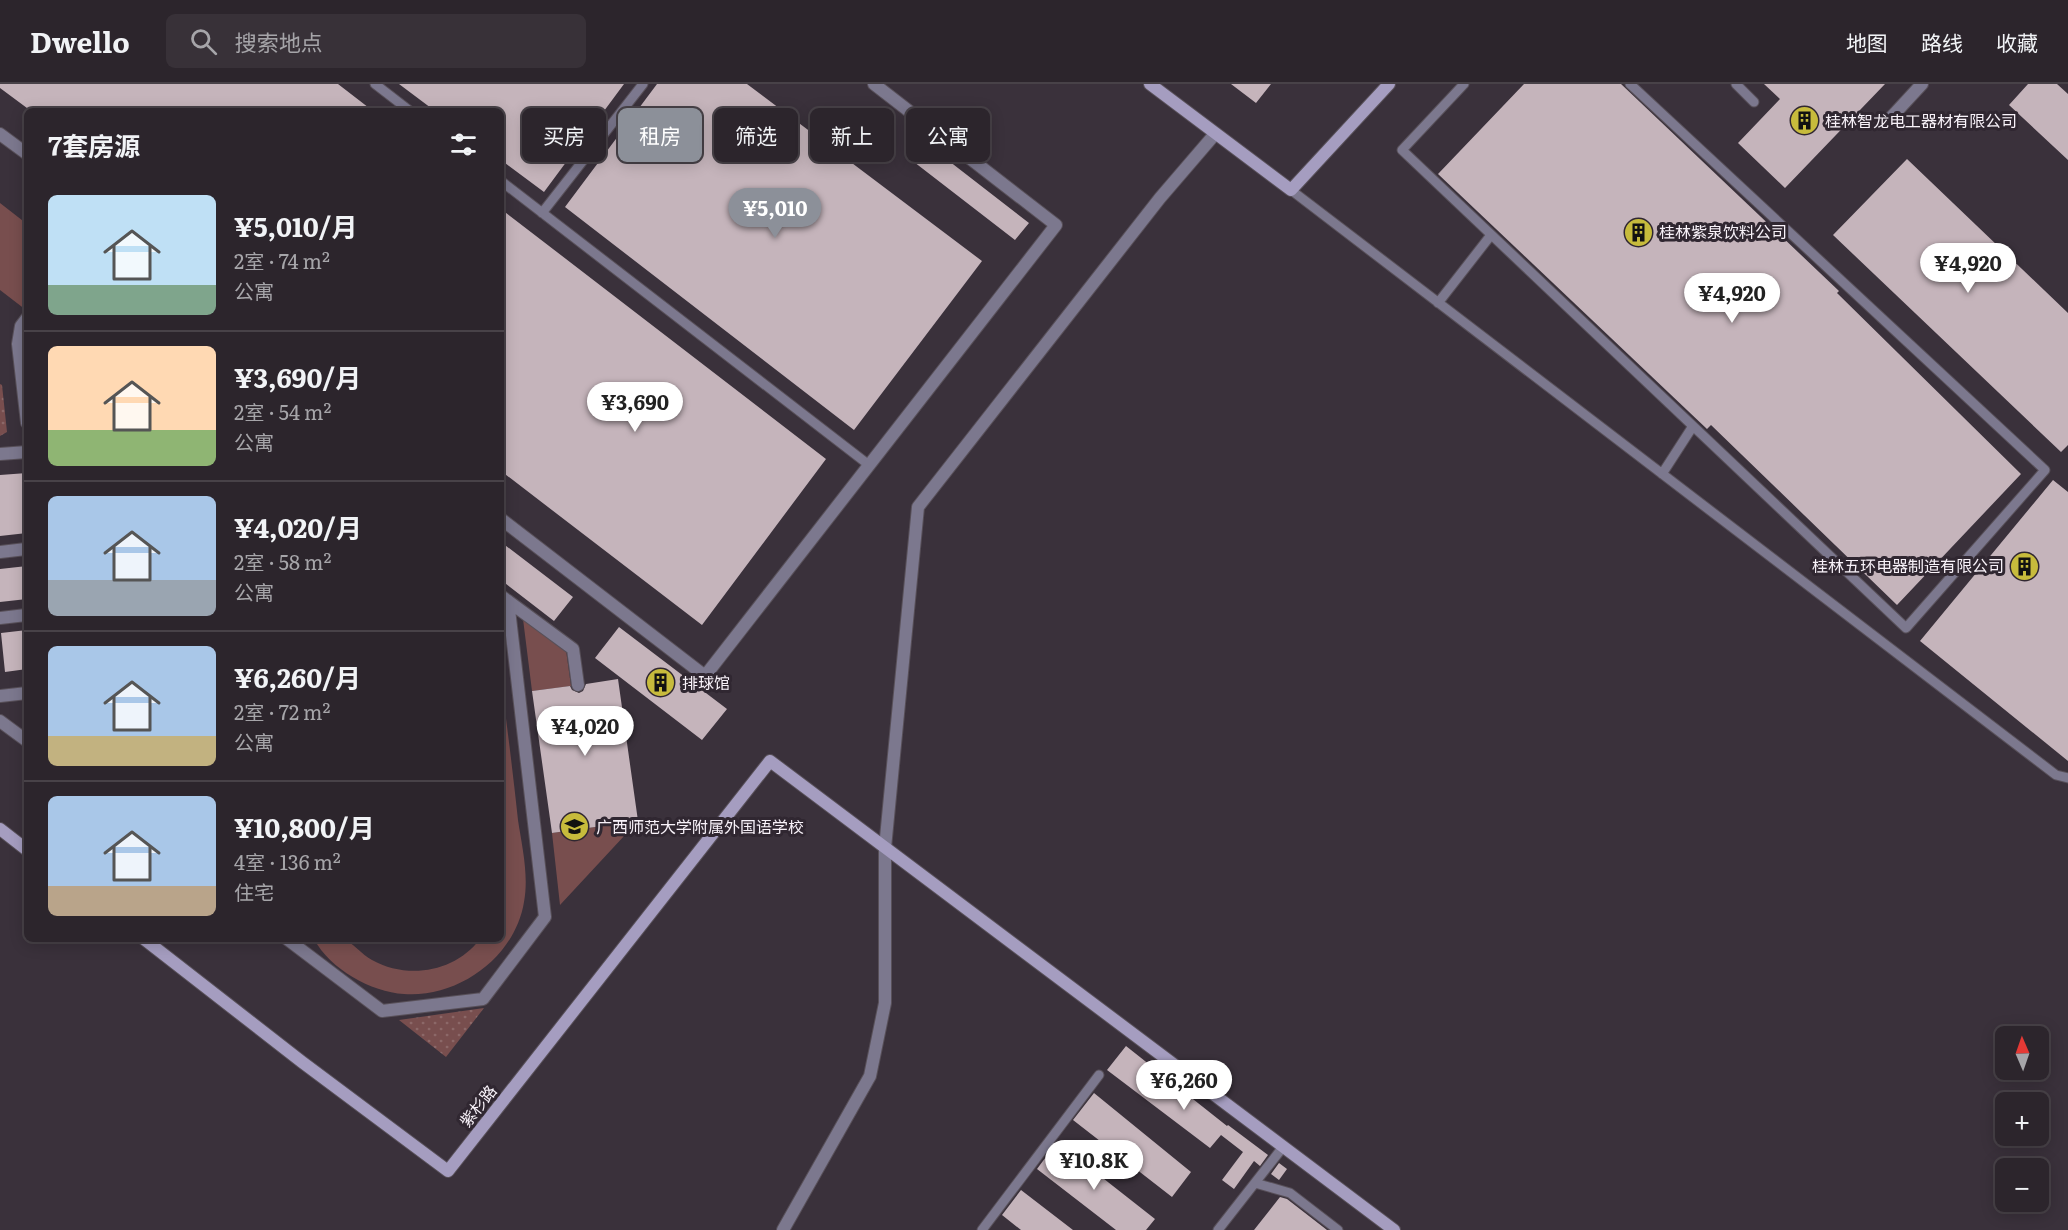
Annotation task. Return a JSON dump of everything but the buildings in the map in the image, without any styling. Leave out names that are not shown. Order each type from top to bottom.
[{"type":"main road","points":[[1150,84],[1291,190],[1389,84]]},
{"type":"main road","name":"紫杉路","points":[[148,942],[302,1062],[448,1171],[770,762],[885,848]]},
{"type":"main road","points":[[0,829],[24,848]]},
{"type":"main road","points":[[885,848],[1394,1230]]},
{"type":"street","points":[[504,521],[705,676],[1056,225],[874,84]]},
{"type":"street","points":[[1886,124],[1922,84]]},
{"type":"street","points":[[0,134],[24,152]]},
{"type":"street","points":[[783,1230],[870,1076],[885,1003],[885,848],[918,507],[1160,198],[1215,134]]},
{"type":"street","points":[[24,322],[21,326],[18,344],[24,397]]},
{"type":"street","points":[[0,454],[24,452]]},
{"type":"street","points":[[0,552],[24,549]]},
{"type":"street","points":[[504,598],[573,649],[578,685]]},
{"type":"street","points":[[291,942],[382,1011],[483,999],[545,917],[504,598]]},
{"type":"street","points":[[0,618],[24,615]]},
{"type":"street","points":[[0,696],[24,693]]},
{"type":"street","points":[[0,721],[24,739]]},
{"type":"lane","points":[[375,84],[406,108]]},
{"type":"lane","points":[[542,213],[643,84]]},
{"type":"lane","points":[[1464,84],[1402,150],[1905,628],[2045,470],[1630,84]]},
{"type":"lane","points":[[1736,84],[1754,102]]},
{"type":"lane","points":[[504,183],[869,465]]},
{"type":"lane","points":[[1291,190],[2056,775],[2068,778]]},
{"type":"lane","points":[[1438,303],[1491,235]]},
{"type":"lane","points":[[1662,474],[1693,426]]},
{"type":"lane","points":[[988,1228],[1099,1075]]},
{"type":"lane","points":[[1218,1230],[1283,1147]]},
{"type":"lane","points":[[1256,1183],[1290,1193],[1338,1230]]},
{"type":"shaded area","points":[[0,203],[24,222],[24,308],[0,290]]},
{"type":"shaded area","points":[[0,384],[2,385],[7,432],[0,436]]},
{"type":"shaded area","points":[[523,619],[566,650],[571,686],[532,691]]},
{"type":"shaded area","points":[[504,704],[523,851],[525,892],[519,922],[497,956],[464,981],[445,989],[404,994],[378,989],[353,977],[330,960],[316,942],[350,942],[368,958],[386,966],[415,971],[444,965],[470,950],[477,942],[504,942]]},
{"type":"shaded area","points":[[638,821],[560,905],[552,833]]},
{"type":"shaded area","points":[[484,1008],[446,1057],[399,1020]]},
{"type":"place","name":"桂林智龙电工器材有限公司","points":[[1804,121]]},
{"type":"place","name":"桂林紫泉饮料公司","points":[[1638,232]]},
{"type":"place","name":"桂林五环电器制造有限公司","points":[[2025,566]]},
{"type":"place","name":"排球馆","points":[[661,683]]},
{"type":"place","name":"广西师范大学附属外国语学校","points":[[575,827]]}]
